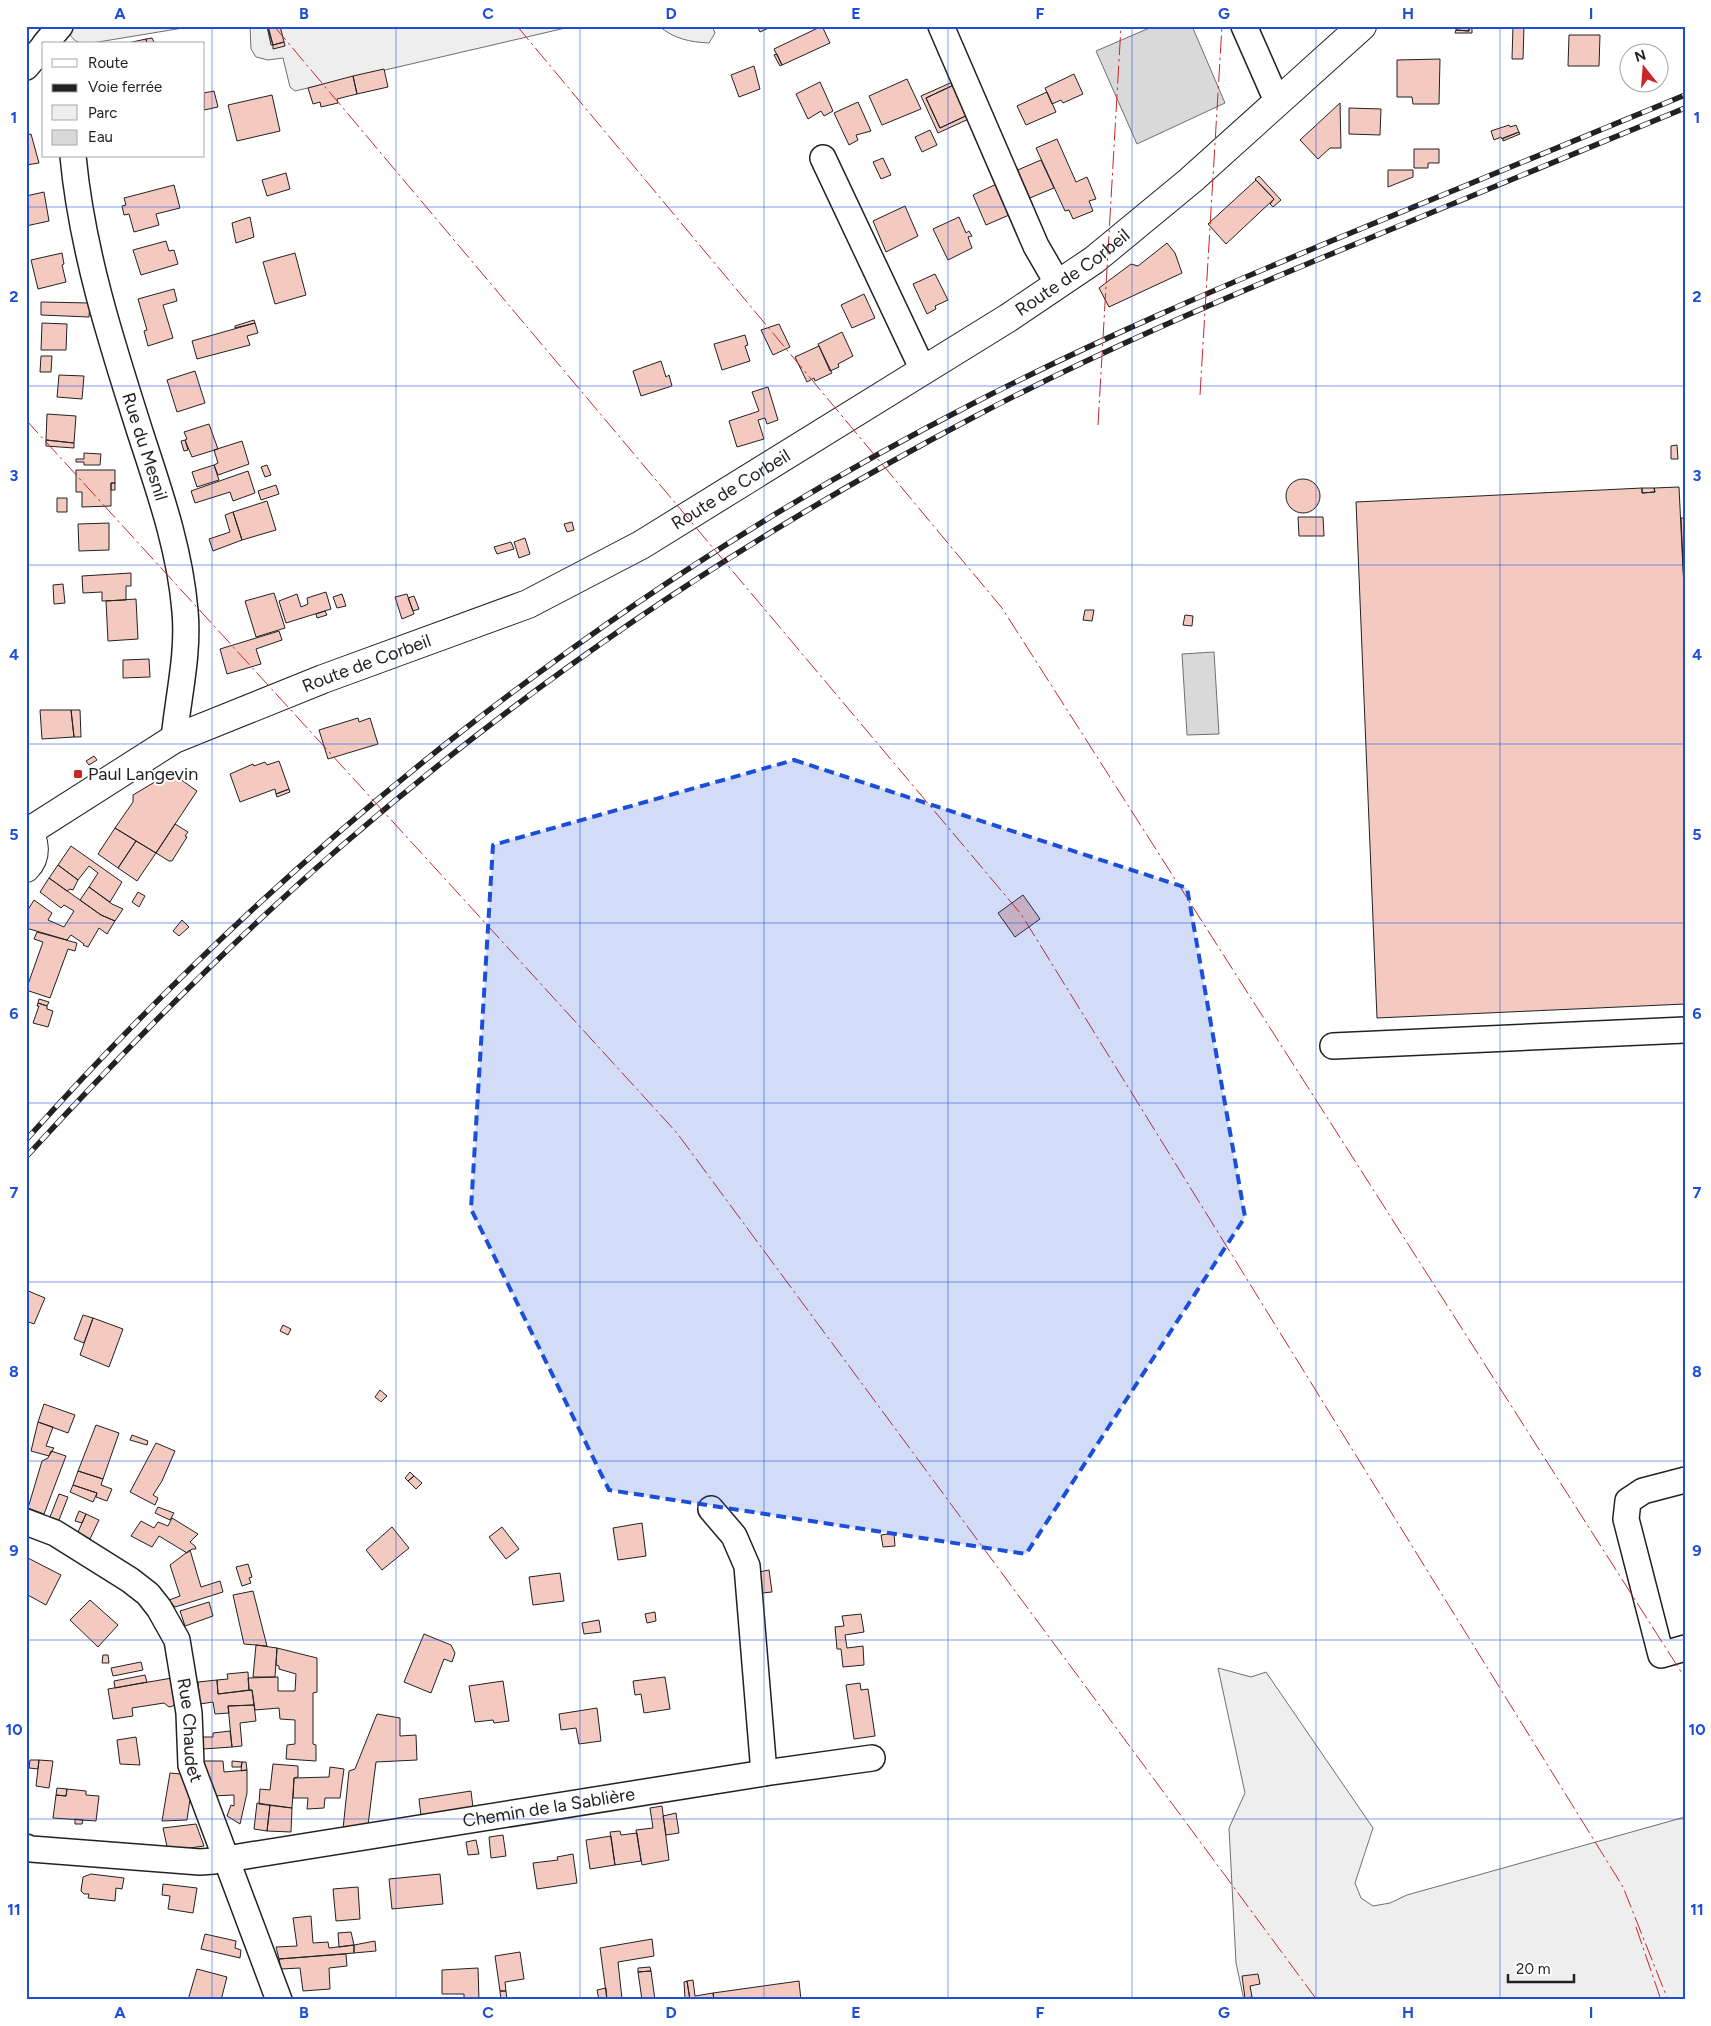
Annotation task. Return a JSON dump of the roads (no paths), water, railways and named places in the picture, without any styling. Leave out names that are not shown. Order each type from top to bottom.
[{"type":"main road","name":"Route de Corbeil","points":[[27,831],[174,739],[323,679],[528,604],[641,545],[1008,318],[1094,260],[1191,180],[1362,26]]},
{"type":"main road","points":[[26,868],[34,857],[35,848],[33,840],[27,831]]},
{"type":"street","points":[[47,42],[60,26]]},
{"type":"street","points":[[66,26],[67,42]]},
{"type":"street","points":[[941,26],[1036,246],[1058,284]]},
{"type":"street","points":[[1244,26],[1277,101]]},
{"type":"street","points":[[26,67],[42,48]]},
{"type":"street","name":"Rue du Mesnil","points":[[73,158],[76,190],[85,242],[101,303],[164,506],[181,575],[186,645],[174,739]]},
{"type":"street","points":[[823,158],[923,370]]},
{"type":"street","points":[[1334,1046],[1685,1030]]},
{"type":"street","points":[[1685,1480],[1643,1491],[1628,1501],[1626,1519],[1661,1655],[1685,1648]]},
{"type":"street","points":[[711,1509],[734,1536],[747,1566],[764,1774]]},
{"type":"street","name":"Rue Chaudet","points":[[26,1522],[55,1533],[130,1580],[148,1594],[159,1608],[177,1640],[189,1713],[191,1765],[279,2000]]},
{"type":"street","name":"Chemin de la Sablière","points":[[26,1847],[31,1849],[200,1862],[225,1860],[872,1758]]},
{"type":"water","points":[[1154,26],[1192,26],[1225,103],[1137,144],[1096,51]]},
{"type":"water","points":[[1214,652],[1219,734],[1187,735],[1182,654]]},
{"type":"railway","points":[[26,1140],[129,1030],[236,925],[349,824],[465,728],[586,638],[711,554],[840,476],[1019,380],[1257,272],[1685,95]]},
{"type":"railway","points":[[26,1157],[101,1077],[217,960],[338,849],[411,787],[564,670],[723,562],[888,464],[972,418],[1065,371],[1256,285],[1685,108]]},
{"type":"place","name":"Paul Langevin","points":[[78,774]]}]
